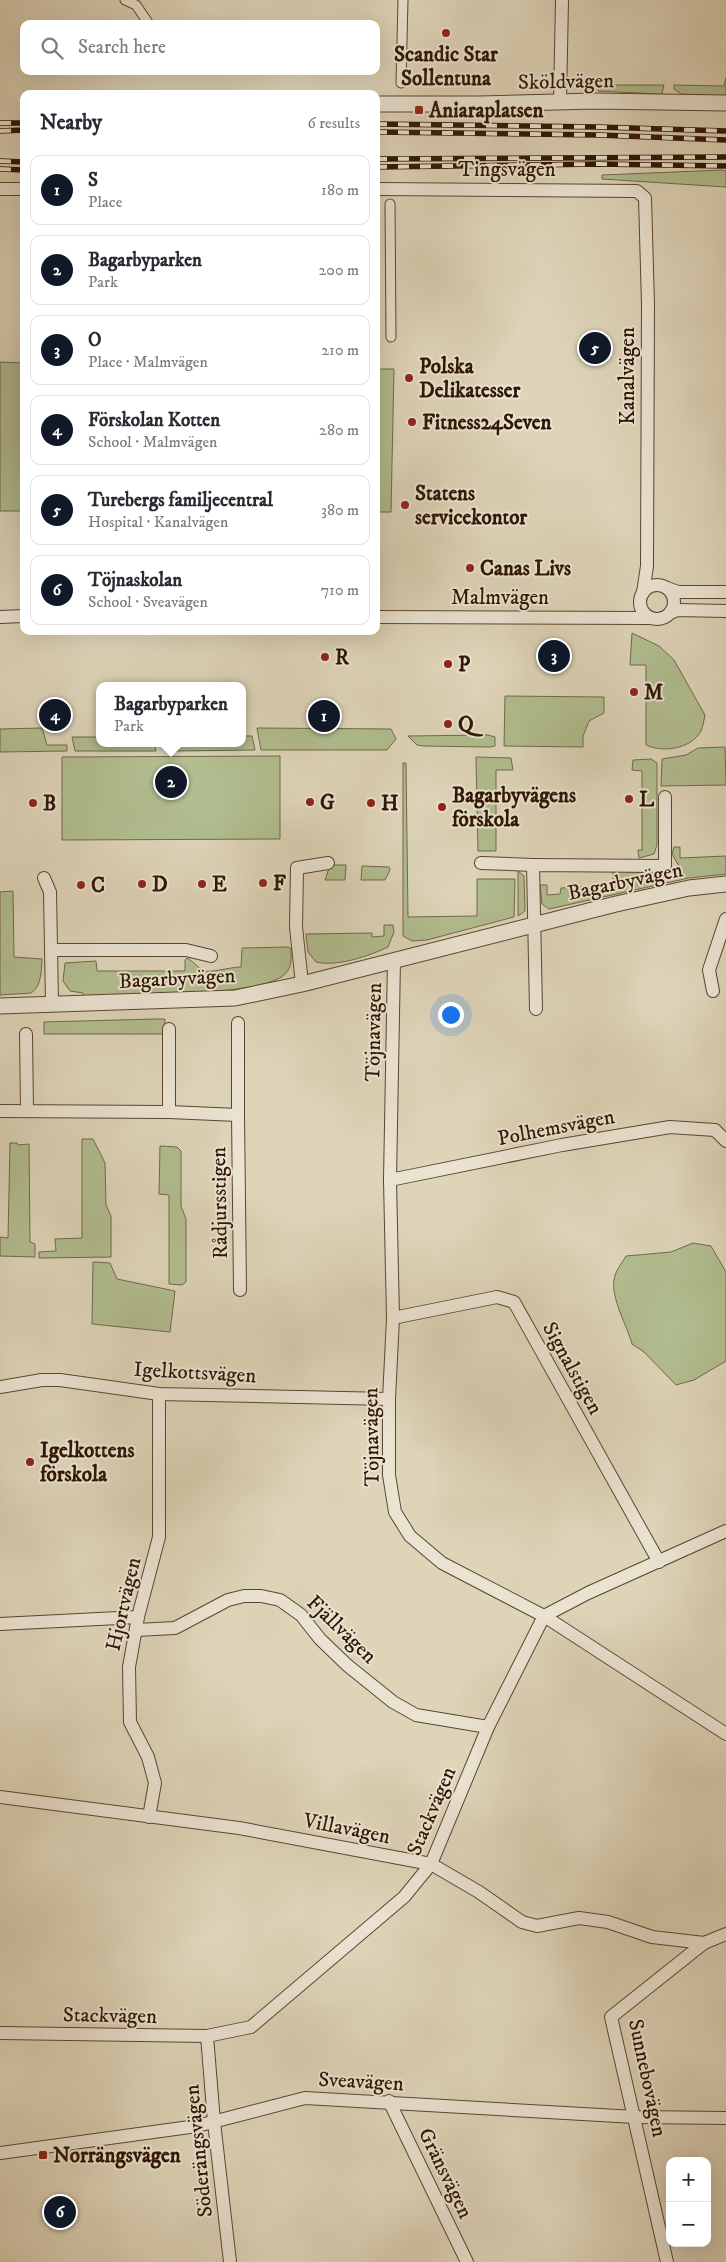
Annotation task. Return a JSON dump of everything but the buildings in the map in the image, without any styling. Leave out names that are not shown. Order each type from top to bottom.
[{"type":"street","points":[[125,0],[136,5],[146,20]]},
{"type":"street","points":[[401,83],[402,0]]},
{"type":"street","points":[[560,101],[562,0]]},
{"type":"street","name":"Sköldvägen","points":[[380,104],[479,104],[560,101],[719,102]]},
{"type":"street","points":[[0,189],[20,189]]},
{"type":"street","name":"Tingsvägen","points":[[380,189],[637,190]]},
{"type":"street","name":"Kanalvägen","points":[[637,190],[645,198],[646,204],[647,566],[642,596]]},
{"type":"street","points":[[390,204],[391,337]]},
{"type":"street","points":[[647,566],[665,587],[674,602],[670,613]]},
{"type":"street","points":[[623,617],[652,586],[665,587],[678,592],[726,592]]},
{"type":"street","points":[[642,596],[642,610],[650,618],[662,619],[678,610],[726,611]]},
{"type":"street","points":[[0,616],[20,616]]},
{"type":"street","name":"Malmvägen","points":[[380,617],[650,618]]},
{"type":"street","name":"Bagarbyvägen","points":[[482,863],[665,866],[665,797]]},
{"type":"street","points":[[302,984],[296,927],[297,868],[328,863]]},
{"type":"street","points":[[533,865],[536,1009]]},
{"type":"street","points":[[44,878],[50,892],[52,1004]]},
{"type":"street","name":"Bagarbyvägen","points":[[0,1006],[235,998],[302,984],[534,924],[689,888],[726,884]]},
{"type":"street","points":[[713,991],[709,970],[726,920]]},
{"type":"street","name":"Bagarbyvägen","points":[[52,950],[186,950],[211,956]]},
{"type":"street","name":"Töjnavägen","points":[[394,960],[390,1180],[393,1318],[389,1399],[389,1475],[395,1512],[410,1536],[442,1563],[544,1616],[723,1727]]},
{"type":"street","name":"Rådjursstigen","points":[[238,1023],[240,1290]]},
{"type":"street","points":[[168,1029],[169,1112]]},
{"type":"street","points":[[26,1034],[27,1111]]},
{"type":"street","name":"Rådjursstigen","points":[[0,1111],[169,1112],[238,1115]]},
{"type":"street","name":"Polhemsvägen","points":[[390,1180],[562,1145],[670,1127],[715,1130],[726,1141]]},
{"type":"street","name":"Signalstigen","points":[[393,1318],[497,1297],[514,1302],[659,1562]]},
{"type":"street","name":"Igelkottsvägen","points":[[0,1387],[42,1380],[60,1380],[159,1394],[389,1399]]},
{"type":"street","name":"Hjortvägen","points":[[150,1817],[155,1783],[148,1757],[130,1722],[129,1667],[137,1623],[159,1537],[159,1394]]},
{"type":"street","points":[[544,1616],[588,1593],[726,1531]]},
{"type":"street","name":"Fjällvägen","points":[[0,1624],[137,1623],[175,1628],[228,1600],[244,1596],[261,1596],[280,1600],[301,1615],[320,1639],[346,1665],[393,1702],[416,1714],[488,1727]]},
{"type":"street","name":"Stackvägen","points":[[0,2033],[207,2036],[251,2027],[404,1897],[431,1864],[488,1727],[544,1616]]},
{"type":"street","name":"Villavägen","points":[[0,1797],[239,1828],[431,1864],[479,1892],[522,1922],[537,1926],[579,1918],[608,1922],[652,1937],[704,1943],[726,1934]]},
{"type":"street","name":"Sunnebovägen","points":[[667,2262],[611,2017],[704,1943]]},
{"type":"street","name":"Söderängsvägen","points":[[207,2036],[214,2122],[230,2262]]},
{"type":"street","name":"Sveavägen","points":[[0,2154],[214,2122],[305,2098],[635,2117],[726,2118]]},
{"type":"street","name":"Gränsvägen","points":[[389,2102],[467,2262]]},
{"type":"green space","points":[[726,78],[726,96],[681,94],[674,89],[674,85],[724,86]]},
{"type":"green space","points":[[598,85],[664,85],[662,94],[658,94],[598,91]]},
{"type":"green space","points":[[726,171],[726,187],[602,179],[602,175]]},
{"type":"green space","points":[[0,362],[20,363],[20,511],[0,511]]},
{"type":"green space","points":[[380,369],[394,369],[391,512],[380,512]]},
{"type":"green space","points":[[632,633],[659,646],[674,660],[705,715],[701,731],[691,742],[668,749],[646,745],[646,665],[630,665]]},
{"type":"green space","points":[[505,696],[604,697],[604,713],[589,721],[583,736],[583,747],[504,746]]},
{"type":"green space","points":[[42,728],[47,745],[67,745],[67,751],[0,752],[0,729]]},
{"type":"green space","points":[[257,728],[391,729],[396,739],[387,750],[261,750]]},
{"type":"green space","points":[[488,735],[495,737],[495,746],[424,746],[417,745],[408,736]]},
{"type":"green space","points":[[246,736],[252,736],[255,750],[174,751],[174,747],[246,747]]},
{"type":"green space","points":[[72,737],[96,737],[96,747],[155,747],[156,751],[75,751]]},
{"type":"green space","points":[[725,747],[726,785],[661,786],[662,759],[686,755],[698,748]]},
{"type":"green space","points":[[280,756],[280,839],[62,840],[62,757]]},
{"type":"green space","points":[[476,757],[511,758],[513,770],[496,770],[496,851],[478,851]]},
{"type":"green space","points":[[651,759],[657,763],[657,845],[654,854],[639,858],[638,850],[642,850],[642,771],[632,770],[633,760]]},
{"type":"green space","points":[[403,763],[406,763],[408,917],[477,916],[477,879],[515,879],[514,917],[427,940],[412,941],[403,936]]},
{"type":"green space","points":[[674,847],[680,847],[680,858],[726,856],[726,874],[689,878],[549,909],[542,904],[540,885],[547,885],[547,895],[560,894],[561,888],[613,885],[613,871],[652,873],[661,878],[683,873],[672,854]]},
{"type":"green space","points":[[330,865],[346,865],[345,880],[325,880]]},
{"type":"green space","points":[[362,866],[389,867],[390,870],[385,880],[361,880]]},
{"type":"green space","points":[[518,871],[524,876],[525,911],[518,916]]},
{"type":"green space","points":[[13,891],[14,957],[42,959],[41,973],[35,990],[31,993],[0,995],[0,892]]},
{"type":"green space","points":[[384,925],[393,925],[394,932],[388,947],[372,954],[343,962],[324,963],[316,962],[308,952],[306,934],[372,933],[372,937],[384,936]]},
{"type":"green space","points":[[289,947],[291,949],[291,963],[285,974],[271,982],[249,987],[221,991],[157,995],[83,996],[83,993],[70,991],[63,981],[65,963],[96,961],[97,971],[185,971],[185,960],[187,958],[204,971],[211,971],[241,967],[242,948]]},
{"type":"green space","points":[[165,1019],[164,1034],[44,1034],[44,1022]]},
{"type":"green space","points":[[82,1139],[93,1139],[105,1163],[106,1205],[111,1216],[111,1257],[39,1258],[39,1252],[56,1251],[55,1239],[82,1238]]},
{"type":"green space","points":[[10,1143],[17,1143],[18,1145],[29,1144],[30,1242],[35,1244],[35,1257],[0,1256],[0,1237],[8,1238]]},
{"type":"green space","points":[[160,1146],[177,1147],[181,1151],[181,1206],[186,1219],[186,1282],[182,1285],[169,1284],[169,1195],[159,1194]]},
{"type":"green space","points":[[693,1243],[711,1246],[726,1272],[726,1361],[694,1380],[676,1385],[644,1352],[632,1344],[617,1304],[614,1280],[617,1270],[626,1256],[671,1252]]},
{"type":"green space","points":[[93,1262],[110,1263],[117,1279],[175,1291],[170,1332],[92,1324]]},
{"type":"railway","points":[[0,123],[20,123]]},
{"type":"railway","points":[[380,124],[726,131]]},
{"type":"railway","points":[[0,131],[20,130]]},
{"type":"railway","points":[[380,132],[599,135],[726,140]]},
{"type":"railway","points":[[380,159],[726,157]]},
{"type":"railway","points":[[0,161],[20,162]]},
{"type":"railway","points":[[380,167],[599,164],[726,166]]},
{"type":"railway","points":[[0,169],[20,170]]},
{"type":"place","name":"Scandic Star Sollentuna","points":[[446,33]]},
{"type":"place","name":"Aniaraplatsen","points":[[419,110]]},
{"type":"place","name":"Turebergs familjecentral","points":[[595,348]]},
{"type":"place","name":"Polska Delikatesser","points":[[409,378]]},
{"type":"place","name":"Fitness24Seven","points":[[412,422]]},
{"type":"place","name":"Statens servicekontor","points":[[405,505]]},
{"type":"place","name":"Canas Livs","points":[[470,568]]},
{"type":"place","name":"O","points":[[554,656]]},
{"type":"place","name":"R","points":[[325,657]]},
{"type":"place","name":"P","points":[[448,664]]},
{"type":"place","name":"M","points":[[634,692]]},
{"type":"place","name":"Förskolan Kotten","points":[[55,715]]},
{"type":"place","name":"S","points":[[324,716]]},
{"type":"place","name":"Q","points":[[448,724]]},
{"type":"place","name":"Bagarbyparken","points":[[171,782]]},
{"type":"place","name":"L","points":[[629,799]]},
{"type":"place","name":"G","points":[[310,802]]},
{"type":"place","name":"B","points":[[33,803]]},
{"type":"place","name":"H","points":[[371,803]]},
{"type":"place","name":"Bagarbyvägens förskola","points":[[442,807]]},
{"type":"place","name":"F","points":[[263,883]]},
{"type":"place","name":"D","points":[[142,884]]},
{"type":"place","name":"E","points":[[202,884]]},
{"type":"place","name":"C","points":[[81,885]]},
{"type":"place","name":"Igelkottens förskola","points":[[30,1462]]},
{"type":"place","name":"Norrängsvägen","points":[[43,2155]]},
{"type":"place","name":"Töjnaskolan","points":[[60,2212]]}]
